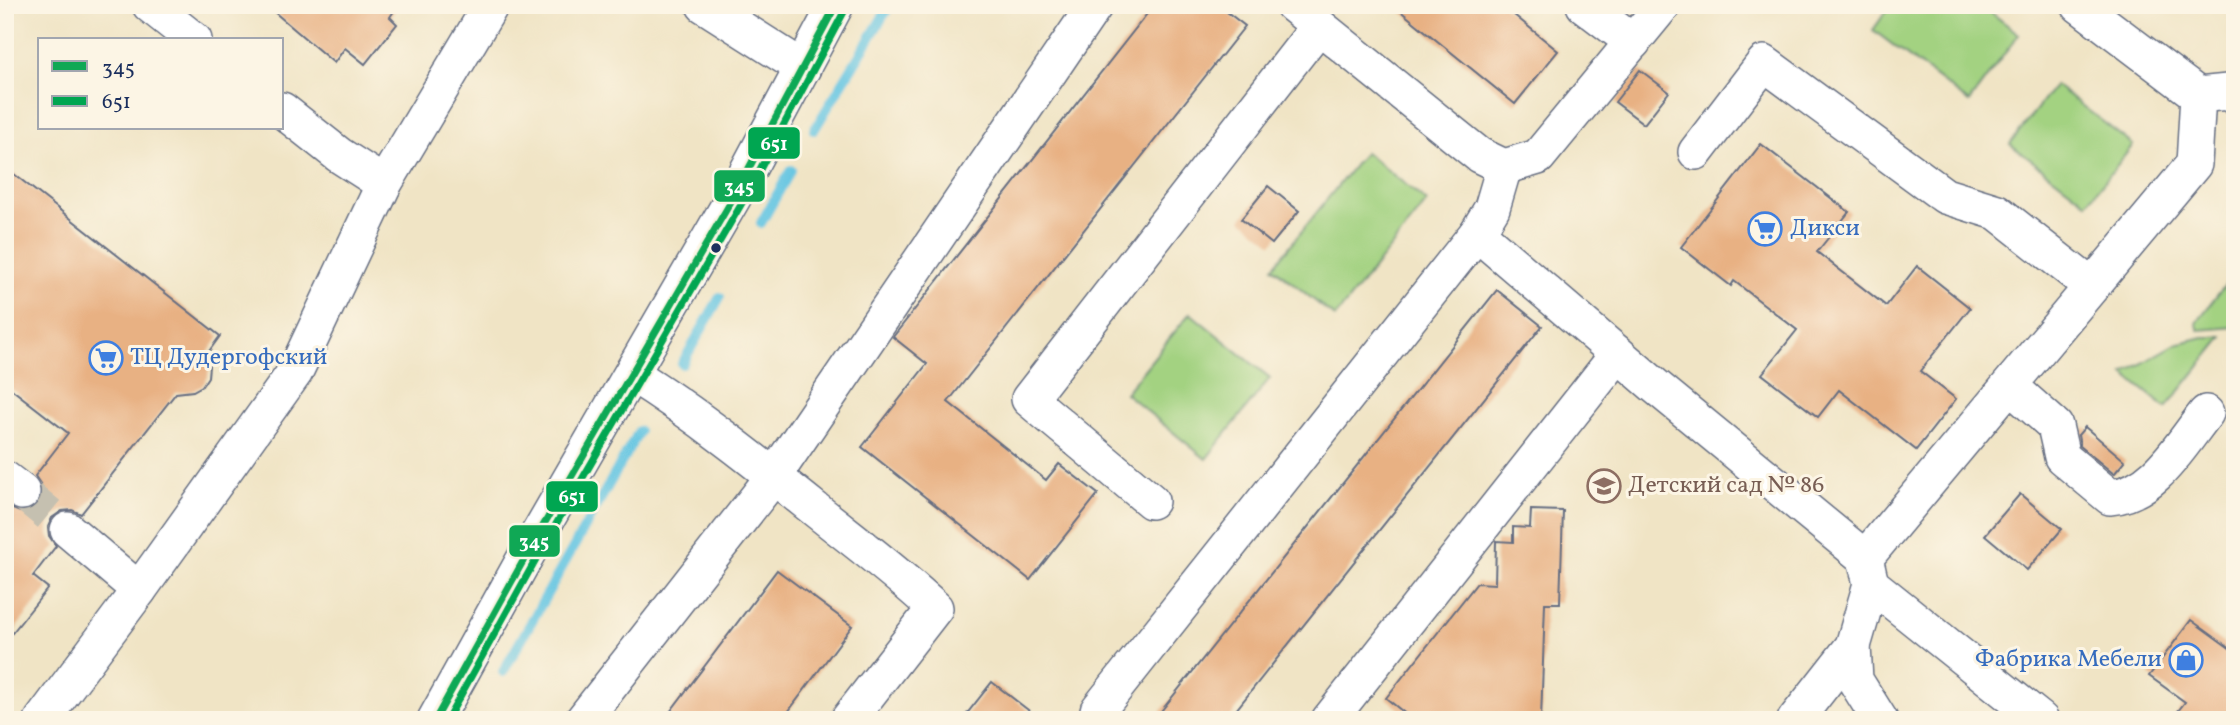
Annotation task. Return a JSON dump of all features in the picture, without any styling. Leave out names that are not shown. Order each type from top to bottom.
[{"type":"street","points":[[150,5],[191,38]]},
{"type":"street","points":[[42,720],[295,372],[384,184],[491,5]]},
{"type":"street","points":[[704,5],[803,68]]},
{"type":"street","points":[[436,719],[525,557],[733,198],[836,5]]},
{"type":"street","points":[[583,720],[774,476],[1095,5]]},
{"type":"street","points":[[1584,5],[1633,43]]},
{"type":"street","points":[[1151,501],[1029,399],[1306,16],[1479,155],[1504,167],[1538,157],[1663,5]]},
{"type":"street","points":[[2079,5],[2198,95],[2228,92],[2235,97]]},
{"type":"street","points":[[1696,152],[1764,63],[1945,196],[1997,212],[2091,286]]},
{"type":"street","points":[[1880,720],[1855,680],[1853,646],[1868,571],[2010,386],[2194,164],[2198,95]]},
{"type":"street","points":[[284,112],[339,155],[384,184]]},
{"type":"street","points":[[1102,720],[1098,710],[1476,233],[1492,208],[1504,167]]},
{"type":"street","points":[[1476,233],[2040,720]]},
{"type":"street","points":[[1329,720],[1618,355]]},
{"type":"street","points":[[632,374],[661,392],[774,476],[910,584],[935,608],[848,720]]},
{"type":"street","points":[[2010,386],[2055,426],[2062,457],[2110,497],[2126,496],[2155,477],[2206,413]]},
{"type":"street","points":[[68,530],[139,590]]},
{"type":"street","points":[[1795,720],[1853,646]]},
{"type":"green space","points":[[1891,5],[1981,5],[2019,34],[1969,102],[1873,30]]},
{"type":"green space","points":[[2055,85],[2133,145],[2087,203],[2010,144]]},
{"type":"green space","points":[[1365,152],[1427,202],[1335,317],[1273,267]]},
{"type":"green space","points":[[2226,284],[2235,288],[2235,327],[2199,330],[2196,323]]},
{"type":"green space","points":[[1190,313],[1270,378],[1206,459],[1125,393]]},
{"type":"green space","points":[[2203,337],[2223,337],[2166,408],[2124,374],[2176,344]]},
{"type":"building","points":[[266,5],[398,5],[390,17],[397,24],[365,64],[345,48],[334,63]]},
{"type":"building","points":[[1154,5],[1218,5],[1245,26],[948,402],[1046,480],[1059,464],[1098,494],[1030,580],[862,447],[927,364],[893,337]]},
{"type":"building","points":[[1393,5],[1502,5],[1558,51],[1515,104]]},
{"type":"building","points":[[1640,70],[1669,92],[1644,124],[1615,102]]},
{"type":"building","points":[[1761,144],[1849,212],[1817,252],[1886,306],[1917,266],[1970,308],[1920,371],[1956,399],[1916,450],[1839,390],[1818,417],[1762,374],[1797,330],[1734,281],[1731,286],[1681,247]]},
{"type":"building","name":"ТЦ Дудергофский","points":[[5,167],[220,336],[207,354],[208,377],[202,386],[193,391],[176,393],[81,514],[72,510],[62,511],[52,518],[48,527],[49,536],[56,546],[33,576],[48,588],[5,642],[5,514],[10,508],[20,512],[29,511],[38,505],[42,494],[41,485],[35,476],[68,433],[5,384]]},
{"type":"building","points":[[1268,186],[1299,211],[1272,244],[1241,219]]},
{"type":"building","points":[[1497,290],[1542,326],[1228,720],[1154,720]]},
{"type":"building","points":[[2085,427],[2125,461],[2114,474],[2080,446],[2078,435]]},
{"type":"building","points":[[2020,494],[2062,529],[2027,570],[1985,535]]},
{"type":"building","points":[[1531,510],[1563,511],[1560,603],[1545,603],[1541,720],[1413,720],[1386,698],[1477,583],[1495,584],[1496,541],[1513,542],[1513,527],[1530,528]]},
{"type":"building","points":[[777,570],[852,626],[782,720],[664,720]]},
{"type":"building","points":[[2191,620],[2235,652],[2235,720],[2171,720],[2185,702],[2149,676]]},
{"type":"building","points":[[992,682],[1010,696],[1041,720],[962,720]]},
{"type":"waterway","points":[[814,130],[890,5]]},
{"type":"waterway","points":[[761,223],[791,170]]},
{"type":"waterway","points":[[682,364],[720,297]]},
{"type":"waterway","points":[[503,672],[639,431]]},
{"type":"tunnel","points":[[22,492],[68,530]]},
{"type":"transit line","name":"345","points":[[435,720],[532,545],[733,198],[836,5]]},
{"type":"transit line","name":"651","points":[[447,720],[541,550],[742,203],[845,10]]},
{"type":"place","name":"Дикси","points":[[1765,229]]},
{"type":"place","name":"ТЦ Дудергофский","points":[[106,358]]},
{"type":"place","name":"Детский сад № 86","points":[[1604,486]]},
{"type":"place","name":"Фабрика Мебели","points":[[2186,660]]}]
